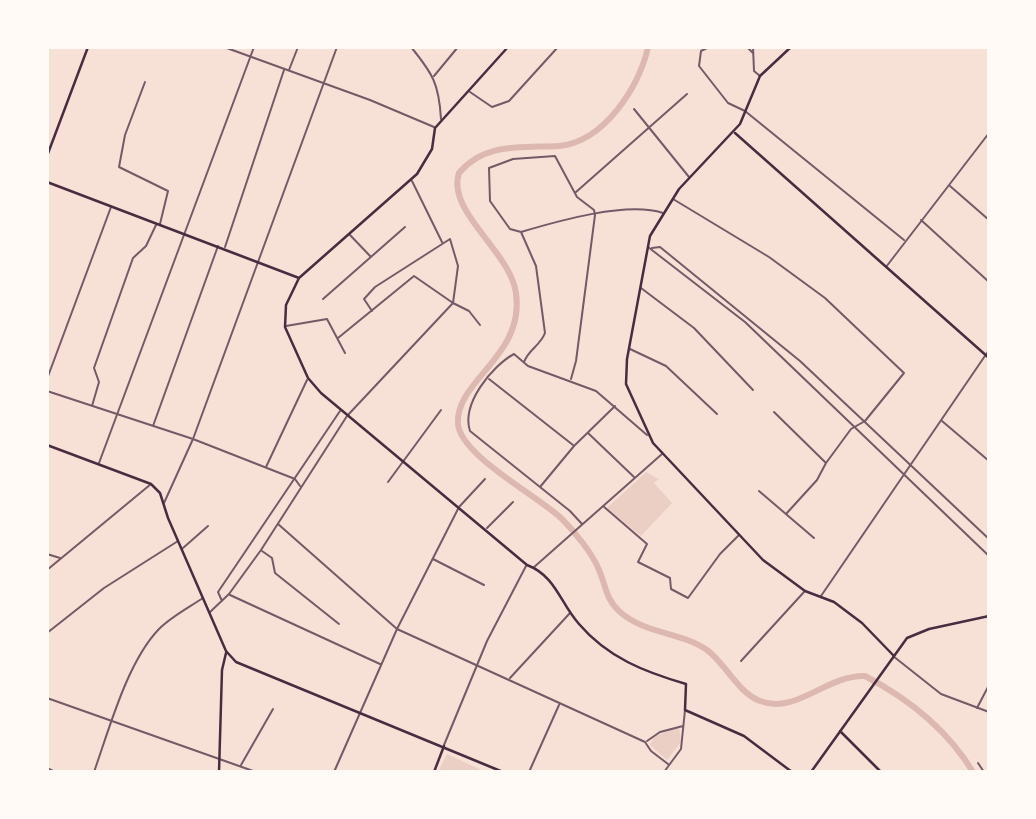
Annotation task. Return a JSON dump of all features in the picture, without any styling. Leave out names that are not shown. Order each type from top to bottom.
[{"type":"main road","points":[[47,156],[88,47]]},
{"type":"main road","points":[[508,47],[441,119],[435,128],[429,158],[411,180],[299,278],[286,305],[285,327],[309,378],[340,410],[527,565],[555,585],[570,613],[614,655],[646,673],[686,684],[685,710],[744,736],[792,772]]},
{"type":"main road","points":[[791,47],[760,76],[734,132],[690,178],[664,213],[649,247],[640,287],[626,384],[648,435],[739,536],[763,560],[806,591],[834,602],[854,617],[893,655]]},
{"type":"main road","points":[[734,132],[989,358]]},
{"type":"main road","points":[[47,182],[299,278]]},
{"type":"main road","points":[[47,445],[150,484],[160,493],[226,651],[239,664],[503,772]]},
{"type":"main road","points":[[811,772],[907,638],[916,632],[989,616]]},
{"type":"main road","points":[[219,772],[222,670],[226,651]]},
{"type":"main road","points":[[840,731],[881,772]]},
{"type":"main road","points":[[434,772],[444,746]]},
{"type":"street","points":[[224,47],[435,128]]},
{"type":"street","points":[[99,464],[254,47]]},
{"type":"street","points":[[289,71],[298,47]]},
{"type":"street","points":[[164,503],[193,439],[337,47]]},
{"type":"street","points":[[411,47],[434,75],[439,92],[441,119]]},
{"type":"street","points":[[434,75],[457,47]]},
{"type":"street","points":[[469,91],[492,107],[509,101],[558,47]]},
{"type":"street","points":[[709,47],[701,51],[699,66],[727,103],[745,111],[904,240]]},
{"type":"street","points":[[747,47],[754,54]]},
{"type":"street","points":[[753,47],[754,71],[760,76]]},
{"type":"street","points":[[224,248],[284,70]]},
{"type":"street","points":[[92,407],[99,382],[94,368],[133,258],[146,246],[158,224],[168,191],[124,172],[118,164],[125,135],[145,82]]},
{"type":"street","points":[[575,192],[687,94]]},
{"type":"street","points":[[634,109],[690,178]]},
{"type":"street","points":[[886,268],[904,240],[989,134]]},
{"type":"street","points":[[571,380],[576,361],[595,215],[575,192],[555,156],[513,159],[489,168],[490,201],[510,229],[521,232],[595,215],[645,207],[664,213]]},
{"type":"street","points":[[411,180],[442,243]]},
{"type":"street","points":[[948,185],[989,220]]},
{"type":"street","points":[[673,199],[769,257],[825,298],[904,373],[864,421],[855,427],[826,463],[817,480],[786,514]]},
{"type":"street","points":[[47,379],[111,206]]},
{"type":"street","points":[[920,220],[989,282]]},
{"type":"street","points":[[323,299],[405,227]]},
{"type":"street","points":[[521,232],[536,266],[545,332],[541,343],[530,350],[523,363]]},
{"type":"street","points":[[350,234],[371,257]]},
{"type":"street","points":[[211,612],[229,594],[261,550],[347,416],[453,303],[458,265],[450,239],[374,287],[364,299],[372,312]]},
{"type":"street","points":[[153,427],[218,246]]},
{"type":"street","points":[[649,247],[660,247],[766,331],[989,540]]},
{"type":"street","points":[[649,247],[745,322],[989,555]]},
{"type":"street","points":[[338,338],[414,276],[469,311],[480,325]]},
{"type":"street","points":[[640,287],[694,328],[752,390]]},
{"type":"street","points":[[285,327],[327,319],[345,353]]},
{"type":"street","points":[[629,349],[666,366],[717,414]]},
{"type":"street","points":[[820,597],[909,463],[989,350]]},
{"type":"street","points":[[582,524],[470,431],[468,414],[488,378],[511,355],[523,363],[596,391],[648,435]]},
{"type":"street","points":[[266,467],[309,378]]},
{"type":"street","points":[[488,378],[573,446]]},
{"type":"street","points":[[47,391],[193,439],[295,479],[301,486]]},
{"type":"street","points":[[540,487],[573,446],[615,405]]},
{"type":"street","points":[[222,601],[218,592],[340,410]]},
{"type":"street","points":[[388,482],[441,410]]},
{"type":"street","points":[[774,412],[826,463]]},
{"type":"street","points":[[941,420],[989,461]]},
{"type":"street","points":[[587,432],[635,478]]},
{"type":"street","points":[[533,568],[663,453]]},
{"type":"street","points":[[334,772],[397,629],[459,507],[485,479]]},
{"type":"street","points":[[47,570],[150,484]]},
{"type":"street","points":[[759,491],[814,538]]},
{"type":"street","points":[[486,530],[513,502]]},
{"type":"street","points":[[603,506],[647,544],[638,562],[670,578],[671,589],[688,598],[720,554],[739,536]]},
{"type":"street","points":[[278,524],[397,629],[478,663],[559,704],[645,742],[650,751],[668,764]]},
{"type":"street","points":[[182,549],[208,526]]},
{"type":"street","points":[[47,633],[104,588],[178,540]]},
{"type":"street","points":[[261,550],[272,558],[275,573],[339,624]]},
{"type":"street","points":[[47,554],[61,559]]},
{"type":"street","points":[[433,559],[484,585]]},
{"type":"street","points":[[444,746],[513,586],[527,565]]},
{"type":"street","points":[[741,661],[806,591]]},
{"type":"street","points":[[229,594],[382,665]]},
{"type":"street","points":[[93,772],[113,719],[152,638],[166,623],[203,597]]},
{"type":"street","points":[[510,679],[570,613]]},
{"type":"street","points":[[893,655],[941,694],[989,712]]},
{"type":"street","points":[[976,709],[989,685]]},
{"type":"street","points":[[47,698],[113,719],[256,772]]},
{"type":"street","points":[[529,772],[559,704]]},
{"type":"street","points":[[240,766],[273,709]]},
{"type":"street","points":[[664,772],[681,749],[685,710]]},
{"type":"street","points":[[645,742],[660,732],[684,726]]},
{"type":"street","points":[[978,764],[984,772]]},
{"type":"street","points":[[47,768],[55,772]]},
{"type":"shaded area","points":[[646,472],[659,479],[654,483],[672,503],[641,536],[607,508]]},
{"type":"shaded area","points":[[679,726],[681,742],[667,760],[650,745],[654,737]]},
{"type":"shaded area","points":[[447,754],[486,772],[438,772]]},
{"type":"waterway","points":[[648,47],[644,62],[628,94],[605,123],[591,134],[559,146],[492,151],[469,163],[459,173],[457,187],[462,202],[503,262],[516,293],[516,315],[510,334],[460,408],[458,424],[462,436],[486,462],[567,524],[592,557],[612,603],[630,619],[707,650],[738,685],[760,701],[786,703],[837,681],[865,676],[926,716],[963,756],[973,772]]}]
